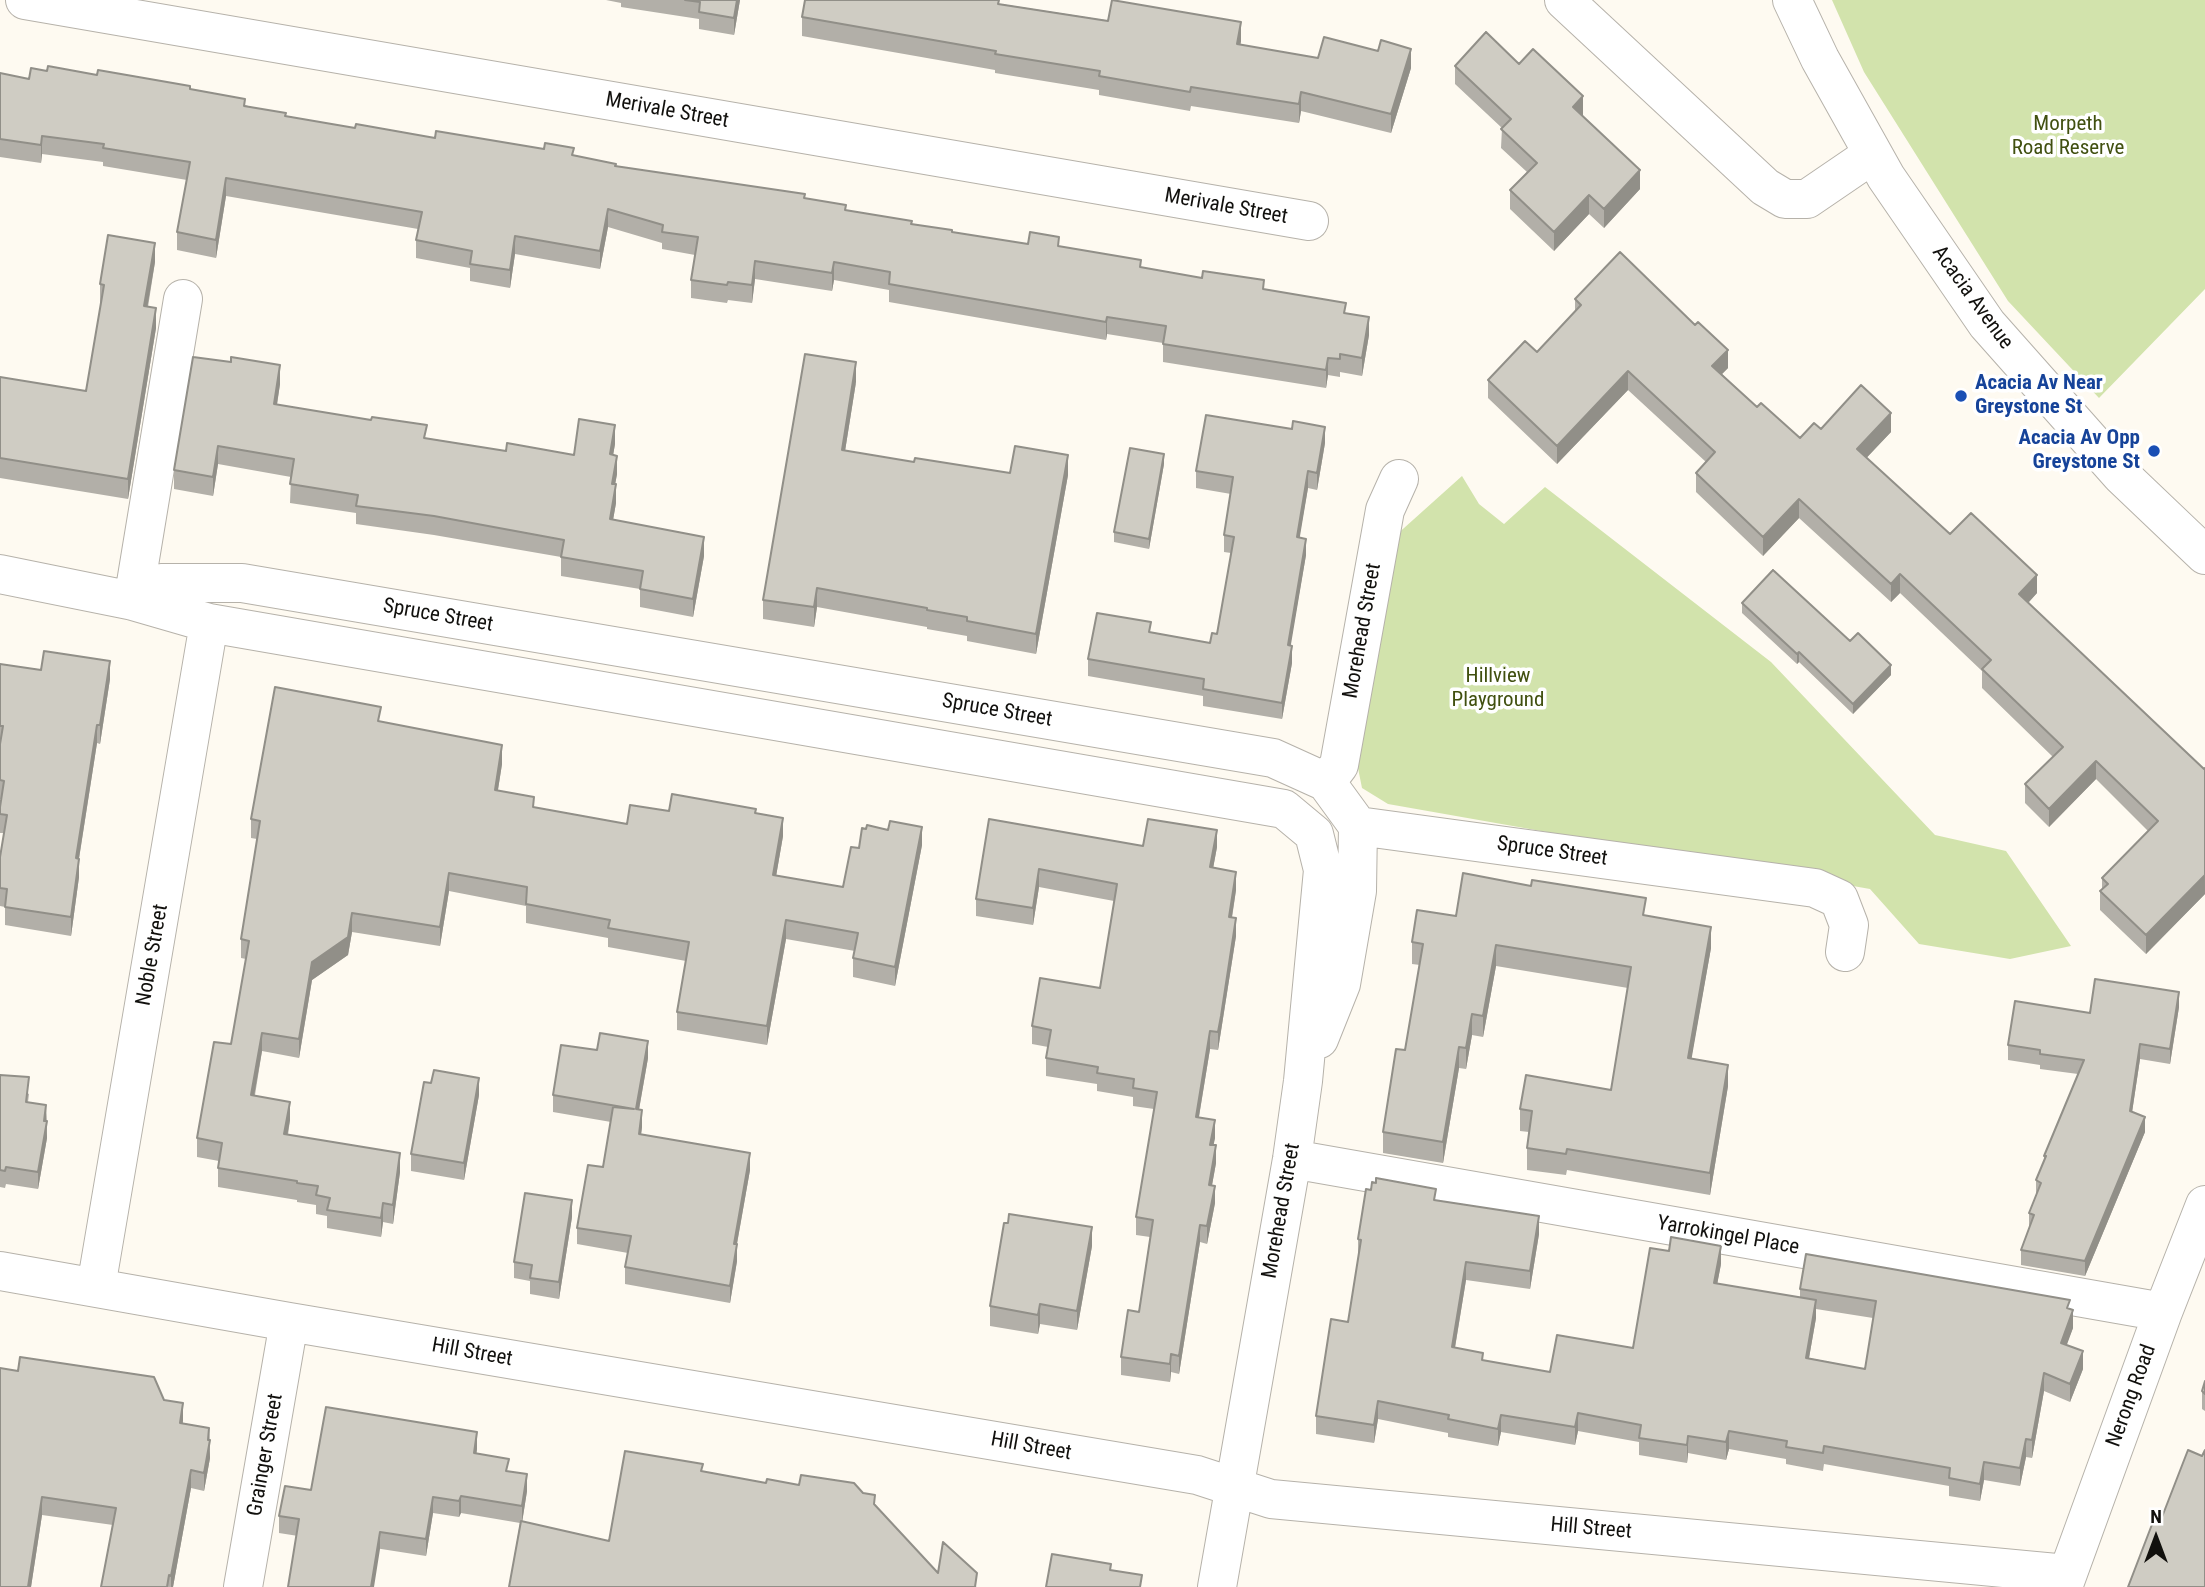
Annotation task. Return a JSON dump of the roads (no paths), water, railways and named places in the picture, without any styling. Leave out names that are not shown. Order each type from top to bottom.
[{"type":"street","name":"Merivale Street","points":[[25,0],[1309,221]]},
{"type":"street","points":[[1564,0],[1765,187],[1785,199],[1807,199],[1873,154]]},
{"type":"street","name":"Acacia Avenue","points":[[1792,0],[1820,59],[1873,154],[1987,324],[2121,475],[2205,555]]},
{"type":"street","points":[[133,601],[183,299]]},
{"type":"street","name":"Morehead Street","points":[[1326,782],[1339,765],[1385,510],[1399,479]]},
{"type":"street","points":[[0,575],[133,601],[209,623]]},
{"type":"street","name":"Spruce Street","points":[[133,601],[161,583],[242,583],[1273,758],[1326,782],[1358,826],[1815,888],[1839,899],[1849,925],[1845,952]]},
{"type":"street","name":"Morehead Street","points":[[209,623],[1284,809],[1314,834],[1322,870],[1303,1081],[1292,1159],[1217,1587]]},
{"type":"street","name":"Noble Street","points":[[96,1287],[209,623]]},
{"type":"street","points":[[1303,1081],[1341,984],[1357,891],[1358,826]]},
{"type":"street","name":"Yarrokingel Place","points":[[1292,1159],[2163,1312]]},
{"type":"street","name":"Nerong Road","points":[[2065,1581],[2205,1205]]},
{"type":"street","name":"Hill Street","points":[[0,1271],[1197,1475],[1271,1499],[2065,1581]]},
{"type":"street","name":"Grainger Street","points":[[243,1587],[289,1322]]},
{"type":"place","name":"Acacia Av Near Greystone St","points":[[1961,396]]},
{"type":"place","name":"Acacia Av Opp Greystone St","points":[[2154,451]]},
{"type":"park label","name":"Morpeth Road Reserve","points":[[2068,137]]},
{"type":"park label","name":"Hillview Playground","points":[[1498,689]]}]
